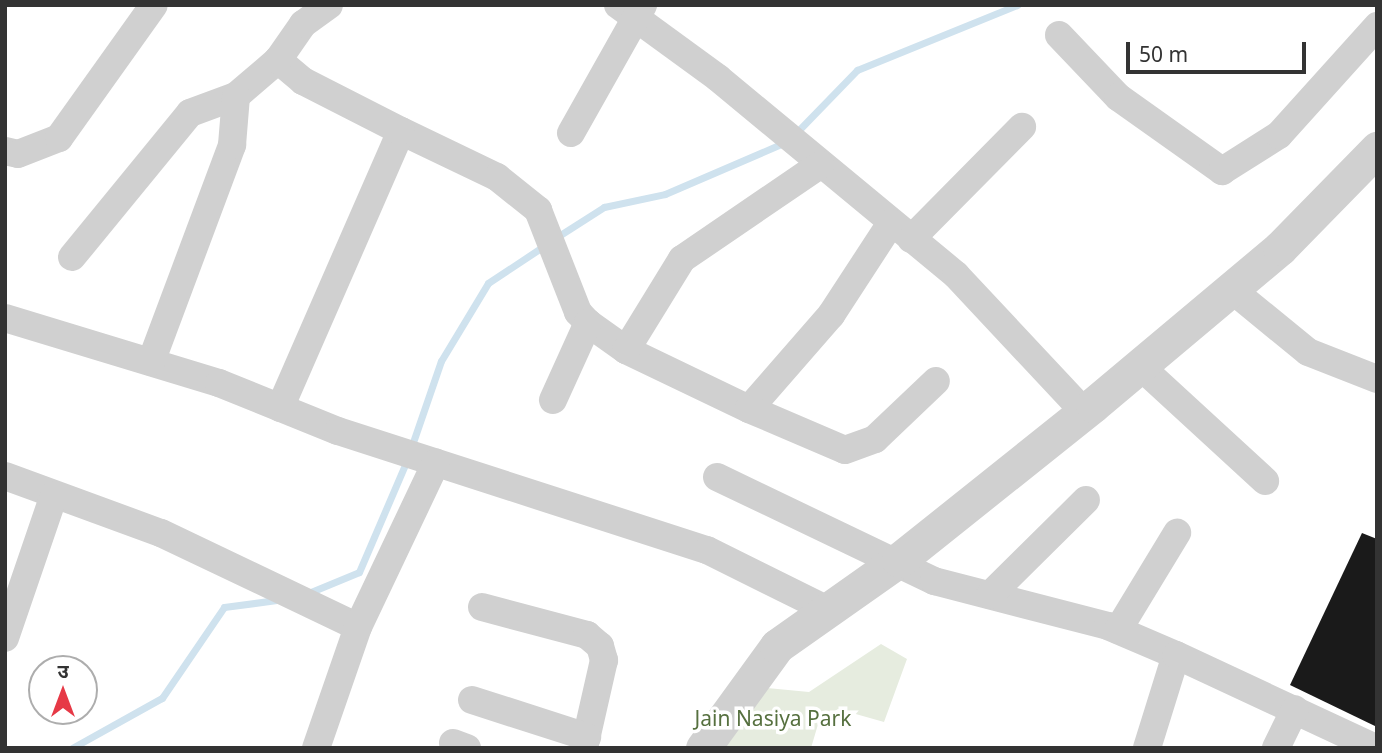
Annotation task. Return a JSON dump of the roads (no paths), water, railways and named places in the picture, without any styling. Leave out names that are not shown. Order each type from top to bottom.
[{"type":"street","points":[[72,257],[190,113],[236,96],[278,60],[303,24],[328,5]]},
{"type":"street","points":[[571,133],[632,10],[956,275],[1084,412]]},
{"type":"street","points":[[5,151],[31,150],[58,138],[141,11]]},
{"type":"street","points":[[1059,35],[1118,97],[1222,170],[1279,135],[1377,26]]},
{"type":"street","points":[[278,60],[303,80],[497,177],[538,210],[547,227],[562,272],[588,323],[626,350],[749,409],[845,450],[875,439],[936,381]]},
{"type":"street","points":[[151,362],[232,145],[236,96]]},
{"type":"street","points":[[749,409],[901,231],[1022,127]]},
{"type":"street","points":[[280,408],[401,131]]},
{"type":"street","points":[[703,748],[777,646],[899,560],[1140,366],[1231,289],[1377,149]]},
{"type":"street","points":[[626,350],[682,259],[816,161]]},
{"type":"street","points":[[1231,289],[1308,352],[1377,379]]},
{"type":"street","points":[[5,318],[151,362],[421,458],[707,550],[828,610]]},
{"type":"street","points":[[552,400],[588,323]]},
{"type":"street","points":[[1140,366],[1265,481]]},
{"type":"street","points":[[316,748],[421,458]]},
{"type":"street","points":[[5,477],[223,561],[358,626]]},
{"type":"street","points":[[717,477],[899,560],[934,581],[1118,630],[1176,654],[1375,748]]},
{"type":"street","points":[[5,638],[54,495]]},
{"type":"street","points":[[990,595],[1086,500]]},
{"type":"street","points":[[1118,630],[1177,533]]},
{"type":"street","points":[[472,700],[586,742],[604,660],[600,646],[587,635],[482,607]]},
{"type":"street","points":[[1147,748],[1176,654]]},
{"type":"street","points":[[1276,748],[1295,709]]},
{"type":"waterway","points":[[795,134],[857,70],[1017,5]]},
{"type":"waterway","points":[[557,237],[604,207],[665,194],[786,142]]},
{"type":"waterway","points":[[411,448],[441,361],[488,283],[544,246]]},
{"type":"waterway","points":[[306,594],[359,572],[407,460]]},
{"type":"waterway","points":[[72,748],[162,698],[224,607],[277,600]]},
{"type":"park label","name":"Jain Nasiya Park","points":[[773,718]]}]
